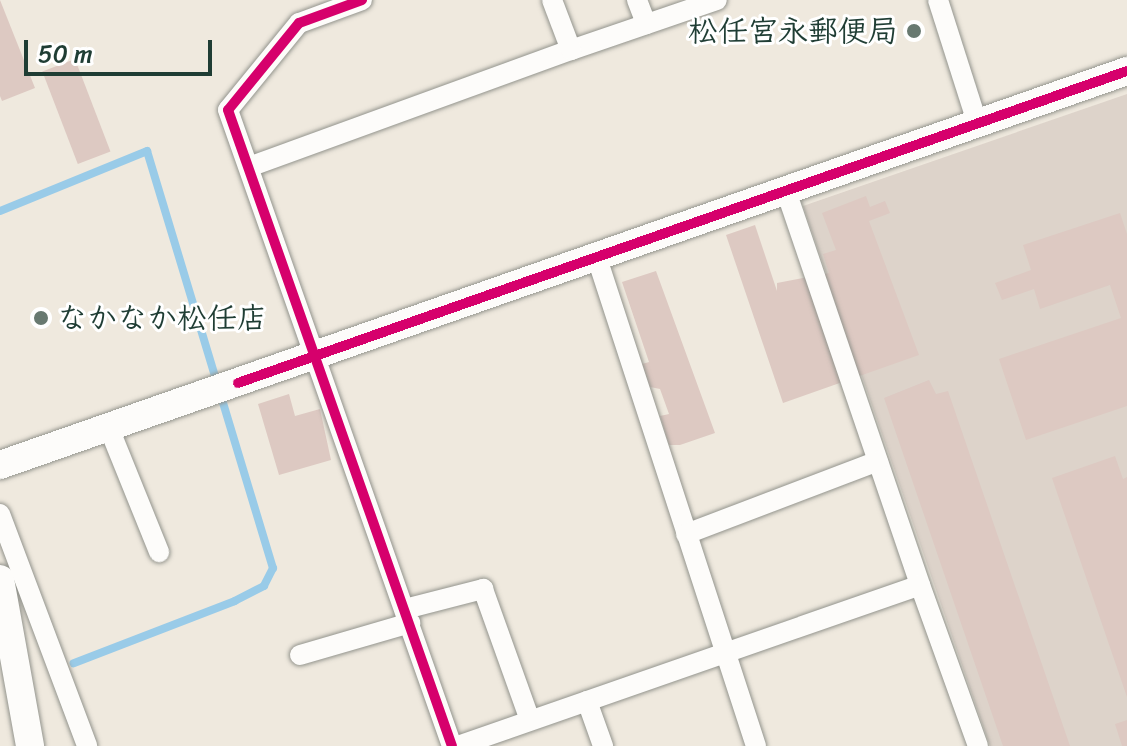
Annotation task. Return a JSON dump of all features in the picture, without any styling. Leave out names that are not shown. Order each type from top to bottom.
[{"type":"street","points":[[362,0],[299,23],[228,110],[318,355],[455,746],[920,585]]},
{"type":"street","points":[[552,0],[571,50]]},
{"type":"street","points":[[637,0],[646,24]]},
{"type":"street","points":[[249,167],[717,0]]},
{"type":"street","points":[[938,0],[977,122]]},
{"type":"street","points":[[0,465],[785,188],[1127,71]]},
{"type":"street","points":[[785,188],[978,746]]},
{"type":"street","points":[[596,255],[756,746]]},
{"type":"street","points":[[109,428],[159,552]]},
{"type":"street","points":[[686,534],[878,461]]},
{"type":"street","points":[[0,514],[87,746]]},
{"type":"street","points":[[0,579],[30,746]]},
{"type":"street","points":[[300,655],[483,589],[530,720]]},
{"type":"street","points":[[587,701],[603,746]]},
{"type":"shaded area","points":[[1127,94],[1127,746],[990,746],[803,206]]},
{"type":"building","points":[[0,0],[35,88],[2,101],[0,96]]},
{"type":"building","points":[[75,59],[110,151],[78,164],[42,72]]},
{"type":"building","points":[[866,196],[870,207],[885,201],[890,213],[869,221],[919,355],[783,403],[726,235],[755,225],[777,291],[777,283],[829,273],[823,254],[836,250],[822,213]]},
{"type":"building","points":[[1120,213],[1127,234],[1127,406],[1026,440],[999,359],[1121,318],[1110,285],[1040,309],[1034,289],[1002,300],[995,283],[1031,270],[1023,245]]},
{"type":"building","points":[[656,271],[715,433],[680,445],[669,445],[660,416],[669,414],[660,389],[650,387],[642,364],[649,362],[622,282]]},
{"type":"building","points":[[929,380],[936,394],[948,391],[1070,746],[1003,746],[884,398]]},
{"type":"building","points":[[289,394],[295,416],[320,409],[331,460],[279,475],[258,404]]},
{"type":"building","points":[[1115,456],[1123,479],[1127,477],[1127,697],[1052,478]]},
{"type":"building","points":[[1127,720],[1127,746],[1122,746],[1115,724]]},
{"type":"waterway","points":[[0,211],[147,151],[273,568],[264,586],[235,601],[74,663]]},
{"type":"cycle path","points":[[362,0],[299,23],[228,110],[452,746]]},
{"type":"cycle path","points":[[238,383],[1127,71]]},
{"type":"place","name":"松任宮永郵便局","points":[[914,31]]},
{"type":"place","name":"なかなか松任店","points":[[41,318]]}]
